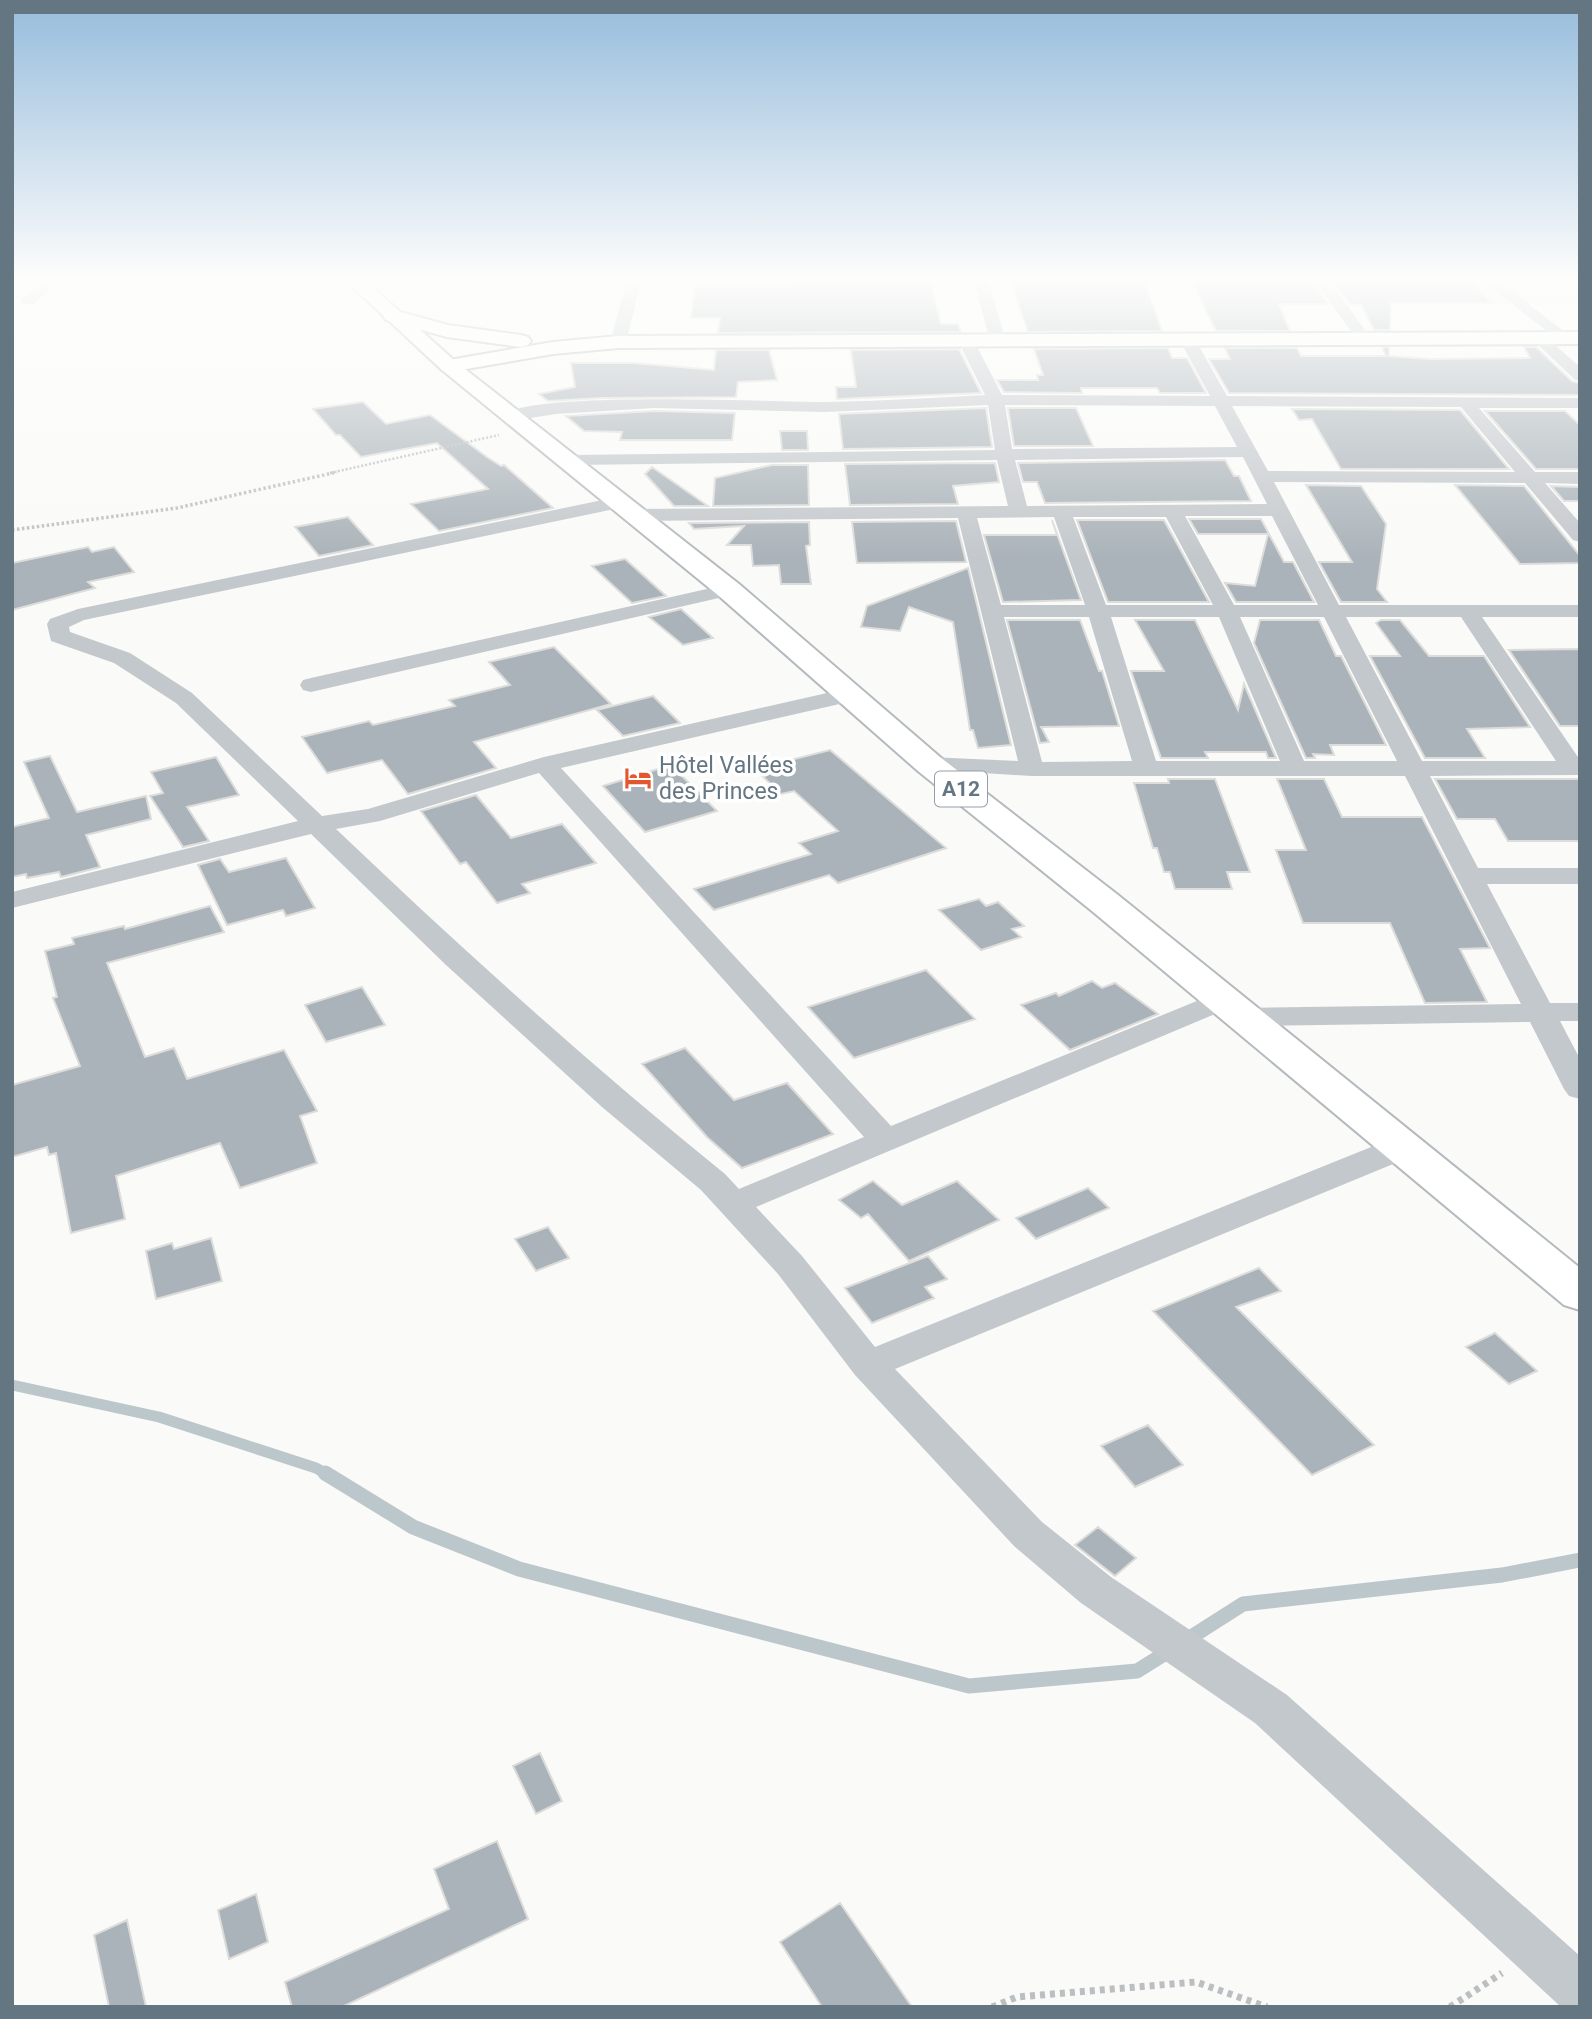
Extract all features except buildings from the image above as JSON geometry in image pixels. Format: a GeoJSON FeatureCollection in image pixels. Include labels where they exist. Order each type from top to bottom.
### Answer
{"type":"FeatureCollection","features":[{"type":"Feature","properties":{"kind":"main road","name":"A12"},"geometry":{"type":"LineString","coordinates":[[455,371],[729,590],[929,764],[1234,1009],[1580,1293]]}},
{"type":"Feature","properties":{"kind":"street"},"geometry":{"type":"LineString","coordinates":[[981,371],[996,400],[1017,510]]}},
{"type":"Feature","properties":{"kind":"street"},"geometry":{"type":"LineString","coordinates":[[1205,371],[1580,1089]]}},
{"type":"Feature","properties":{"kind":"street"},"geometry":{"type":"LineString","coordinates":[[519,423],[608,404],[737,403],[845,407],[996,400],[1580,403]]}},
{"type":"Feature","properties":{"kind":"street"},"geometry":{"type":"LineString","coordinates":[[1466,403],[1580,536]]}},
{"type":"Feature","properties":{"kind":"street"},"geometry":{"type":"LineString","coordinates":[[569,460],[1249,452]]}},
{"type":"Feature","properties":{"kind":"street"},"geometry":{"type":"LineString","coordinates":[[1261,476],[1580,478]]}},
{"type":"Feature","properties":{"kind":"street"},"geometry":{"type":"LineString","coordinates":[[1277,510],[625,509],[78,615],[58,624],[59,636],[121,658],[184,698],[456,960],[613,1100],[713,1182],[790,1265],[868,1365],[1028,1534],[1096,1590],[1270,1709],[1580,1990]]}},
{"type":"Feature","properties":{"kind":"street"},"geometry":{"type":"LineString","coordinates":[[1061,510],[1098,611],[1146,768]]}},
{"type":"Feature","properties":{"kind":"street"},"geometry":{"type":"LineString","coordinates":[[1172,510],[1227,611],[1295,768]]}},
{"type":"Feature","properties":{"kind":"street"},"geometry":{"type":"LineString","coordinates":[[966,511],[994,611],[1032,769]]}},
{"type":"Feature","properties":{"kind":"street"},"geometry":{"type":"LineString","coordinates":[[311,685],[729,590]]}},
{"type":"Feature","properties":{"kind":"street"},"geometry":{"type":"LineString","coordinates":[[994,611],[1580,611]]}},
{"type":"Feature","properties":{"kind":"street"},"geometry":{"type":"LineString","coordinates":[[1467,611],[1577,768]]}},
{"type":"Feature","properties":{"kind":"street"},"geometry":{"type":"LineString","coordinates":[[12,900],[315,825],[371,816],[544,764],[849,695]]}},
{"type":"Feature","properties":{"kind":"street"},"geometry":{"type":"LineString","coordinates":[[544,764],[886,1141]]}},
{"type":"Feature","properties":{"kind":"street"},"geometry":{"type":"LineString","coordinates":[[929,764],[1032,769],[1577,768]]}},
{"type":"Feature","properties":{"kind":"street"},"geometry":{"type":"LineString","coordinates":[[1467,876],[1580,876]]}},
{"type":"Feature","properties":{"kind":"street"},"geometry":{"type":"LineString","coordinates":[[733,1204],[886,1141],[1234,1009],[1580,1012]]}},
{"type":"Feature","properties":{"kind":"street"},"geometry":{"type":"LineString","coordinates":[[868,1365],[1403,1147]]}},
{"type":"Feature","properties":{"kind":"path"},"geometry":{"type":"LineString","coordinates":[[12,530],[177,508],[519,423]]}},
{"type":"Feature","properties":{"kind":"path"},"geometry":{"type":"LineString","coordinates":[[1450,2007],[1534,1951]]}},
{"type":"Feature","properties":{"kind":"path"},"geometry":{"type":"LineString","coordinates":[[992,2007],[1017,1997],[1196,1982],[1267,2007]]}},
{"type":"Feature","properties":{"kind":"waterway"},"geometry":{"type":"LineString","coordinates":[[12,1385],[159,1417],[316,1468],[328,1475]]}},
{"type":"Feature","properties":{"kind":"waterway"},"geometry":{"type":"LineString","coordinates":[[325,1473],[413,1527],[519,1569],[969,1686],[1137,1671],[1169,1651]]}},
{"type":"Feature","properties":{"kind":"waterway"},"geometry":{"type":"LineString","coordinates":[[1185,1641],[1243,1604],[1502,1575],[1580,1560]]}},
{"type":"Feature","properties":{"kind":"place","name":"Hôtel Vallées des Princes"},"geometry":{"type":"Point","coordinates":[638,778]}}]}
